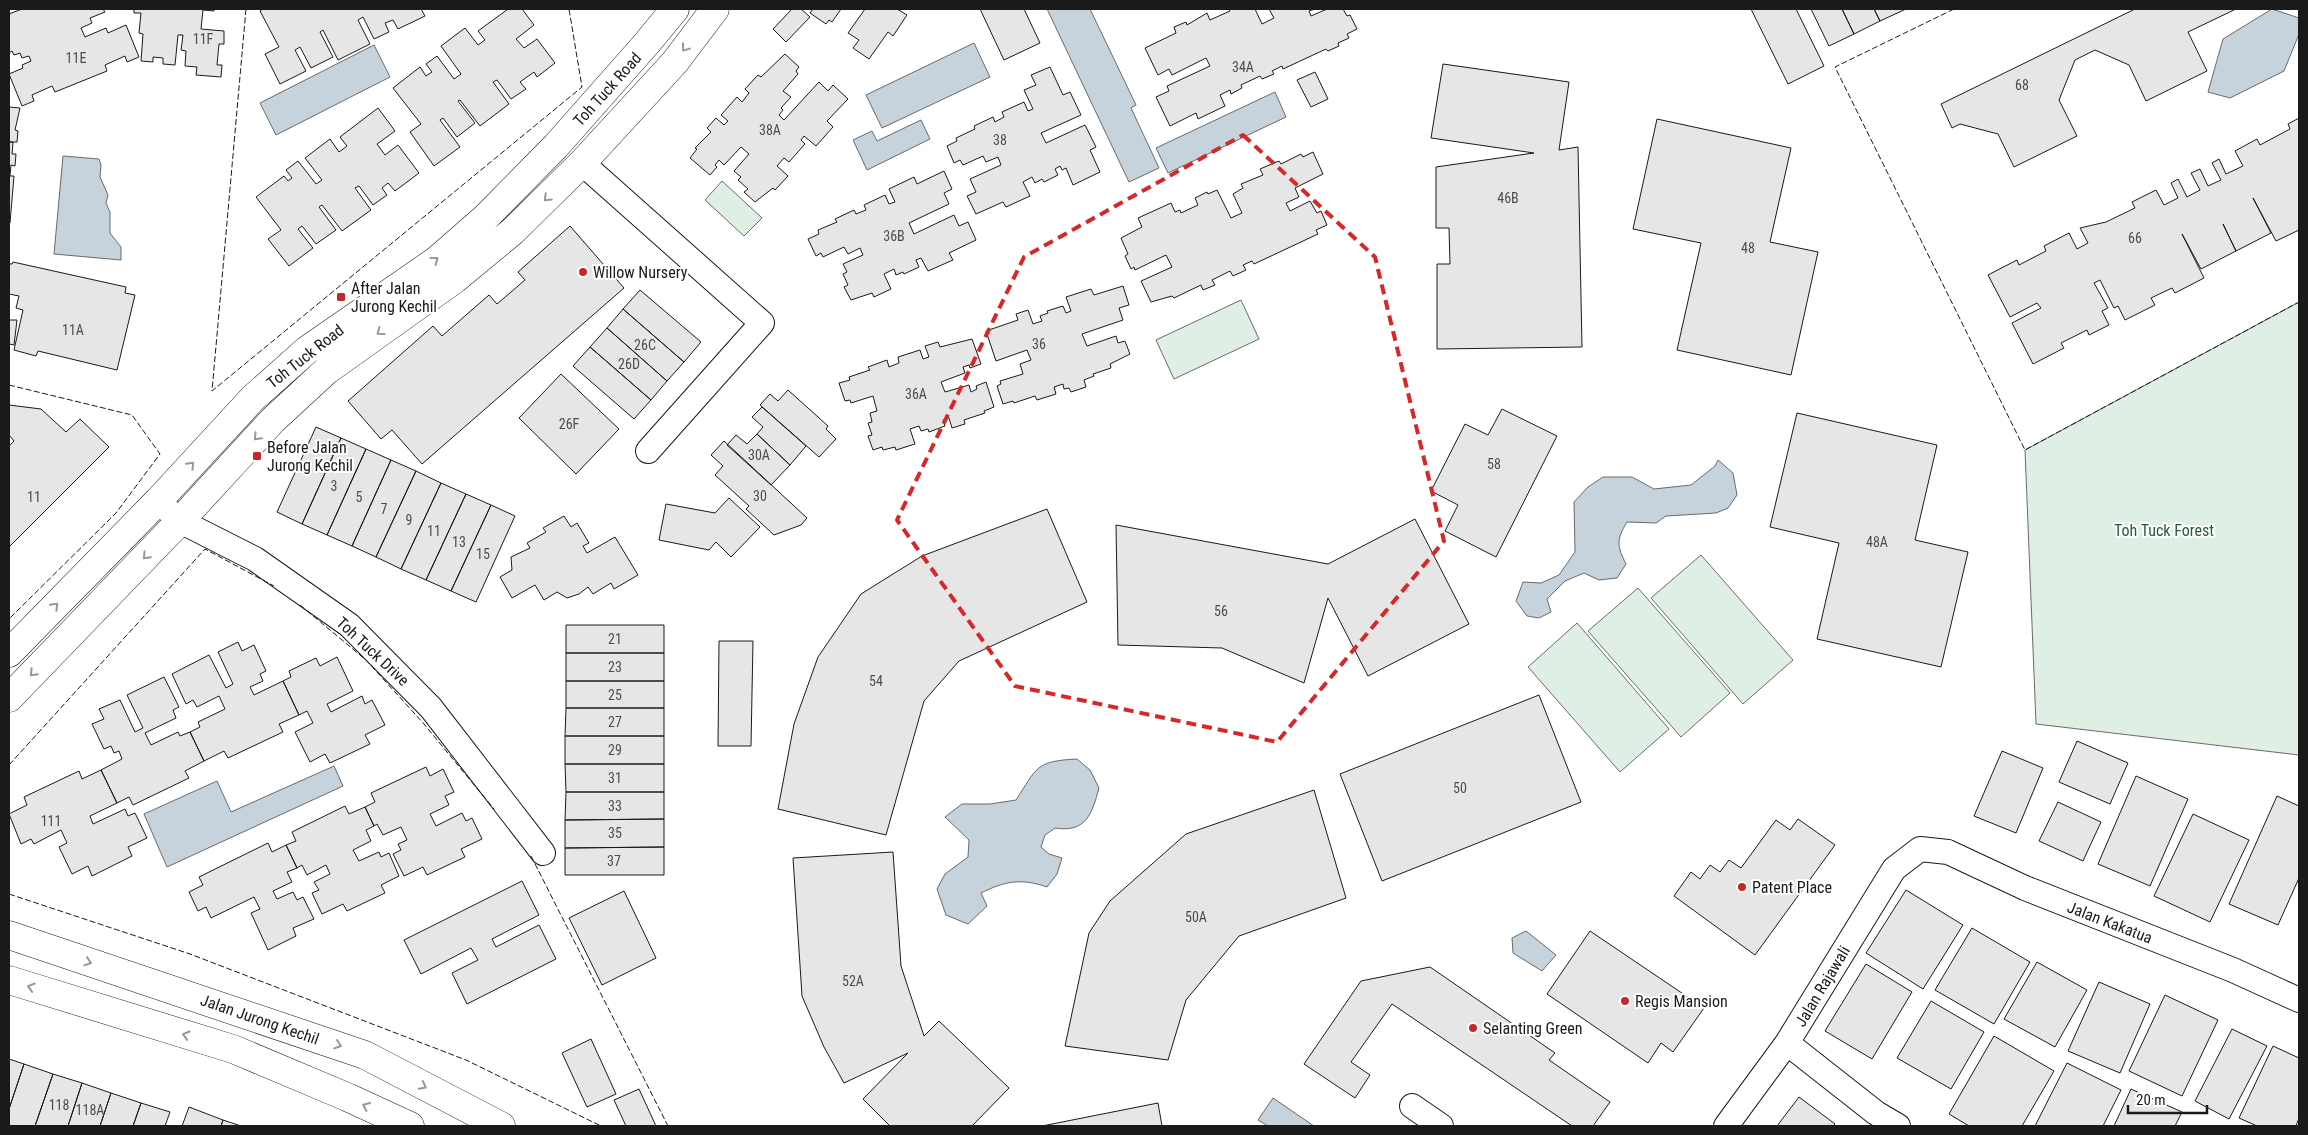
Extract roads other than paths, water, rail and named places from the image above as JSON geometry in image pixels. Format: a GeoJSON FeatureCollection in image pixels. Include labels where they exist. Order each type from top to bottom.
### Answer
{"type":"FeatureCollection","features":[{"type":"Feature","properties":{"kind":"street","name":"Toh Tuck Road"},"geometry":{"type":"LineString","coordinates":[[9,653],[158,501],[252,398],[301,355],[437,260],[485,218],[556,146],[675,9]]}},
{"type":"Feature","properties":{"kind":"street","name":"Toh Tuck Road"},"geometry":{"type":"LineString","coordinates":[[9,698],[180,521],[273,420],[326,371],[455,279],[514,231],[582,164],[675,62],[715,9]]}},
{"type":"Feature","properties":{"kind":"street"},"geometry":{"type":"LineString","coordinates":[[582,164],[762,323],[648,451]]}},
{"type":"Feature","properties":{"kind":"street","name":"Toh Tuck Drive"},"geometry":{"type":"LineString","coordinates":[[158,501],[180,521],[255,559],[348,625],[432,708],[543,853]]}},
{"type":"Feature","properties":{"kind":"street","name":"Jalan Kakatua"},"geometry":{"type":"LineString","coordinates":[[1920,849],[1948,852],[2025,888],[2233,970],[2299,1000]]}},
{"type":"Feature","properties":{"kind":"street","name":"Jalan Rajawali"},"geometry":{"type":"LineString","coordinates":[[1726,1126],[1787,1043],[1894,869],[1920,849]]}},
{"type":"Feature","properties":{"kind":"street","name":"Jalan Jurong Kechil"},"geometry":{"type":"LineString","coordinates":[[9,936],[365,1055],[501,1126]]}},
{"type":"Feature","properties":{"kind":"street"},"geometry":{"type":"LineString","coordinates":[[9,980],[233,1049],[410,1126]]}},
{"type":"Feature","properties":{"kind":"street"},"geometry":{"type":"LineString","coordinates":[[1787,1043],[1876,1113],[1898,1126]]}},
{"type":"Feature","properties":{"kind":"street"},"geometry":{"type":"LineString","coordinates":[[1412,1106],[1441,1126]]}},
{"type":"Feature","properties":{"kind":"place","name":"Willow Nursery"},"geometry":{"type":"Point","coordinates":[583,272]}},
{"type":"Feature","properties":{"kind":"place","name":"After Jalan Jurong Kechil"},"geometry":{"type":"Point","coordinates":[341,297]}},
{"type":"Feature","properties":{"kind":"place","name":"Before Jalan Jurong Kechil"},"geometry":{"type":"Point","coordinates":[257,456]}},
{"type":"Feature","properties":{"kind":"place","name":"Patent Place"},"geometry":{"type":"Point","coordinates":[1742,887]}},
{"type":"Feature","properties":{"kind":"place","name":"Regis Mansion"},"geometry":{"type":"Point","coordinates":[1625,1001]}},
{"type":"Feature","properties":{"kind":"place","name":"Selanting Green"},"geometry":{"type":"Point","coordinates":[1473,1028]}},
{"type":"Feature","properties":{"kind":"park label","name":"Toh Tuck Forest"},"geometry":{"type":"Point","coordinates":[2164,530]}}]}
